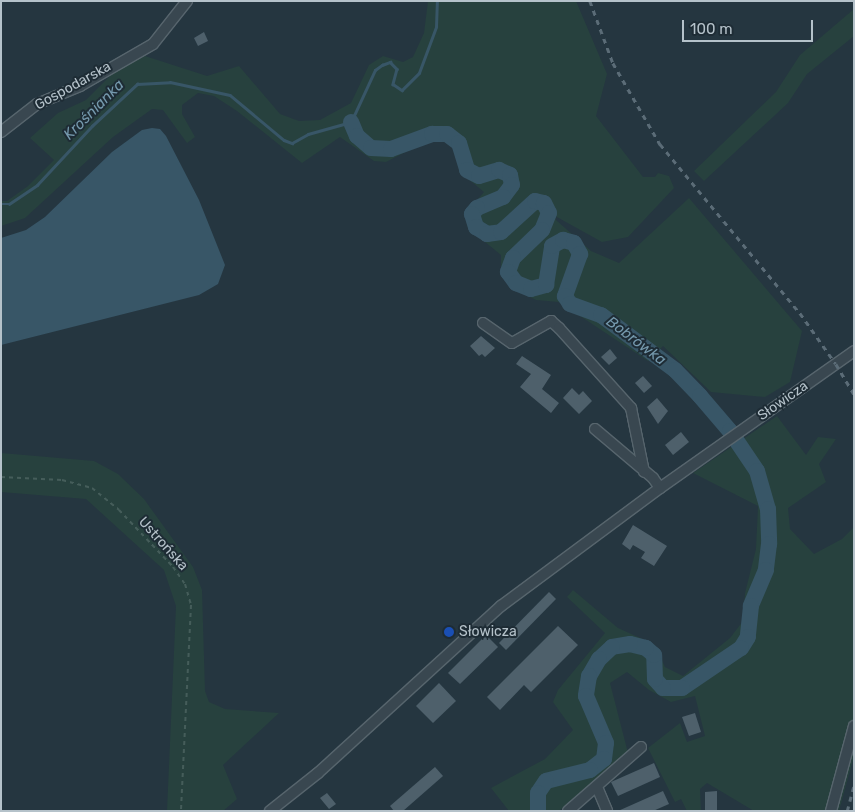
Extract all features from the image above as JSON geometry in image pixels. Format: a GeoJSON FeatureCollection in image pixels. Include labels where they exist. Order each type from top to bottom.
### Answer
{"type":"FeatureCollection","features":[{"type":"Feature","properties":{"kind":"street","name":"Gospodarska"},"geometry":{"type":"LineString","coordinates":[[1,132],[37,104],[80,86],[103,70],[153,44],[186,1]]}},
{"type":"Feature","properties":{"kind":"street"},"geometry":{"type":"LineString","coordinates":[[483,322],[512,343],[551,321],[559,328],[631,408],[644,472]]}},
{"type":"Feature","properties":{"kind":"street","name":"Słowicza"},"geometry":{"type":"LineString","coordinates":[[270,811],[318,773],[501,606],[660,488],[854,351]]}},
{"type":"Feature","properties":{"kind":"street"},"geometry":{"type":"LineString","coordinates":[[596,429],[660,488]]}},
{"type":"Feature","properties":{"kind":"street"},"geometry":{"type":"LineString","coordinates":[[831,811],[854,726]]}},
{"type":"Feature","properties":{"kind":"street"},"geometry":{"type":"LineString","coordinates":[[568,811],[641,747]]}},
{"type":"Feature","properties":{"kind":"street"},"geometry":{"type":"LineString","coordinates":[[596,787],[607,811]]}},
{"type":"Feature","properties":{"kind":"path","name":"Ustrońska"},"geometry":{"type":"LineString","coordinates":[[1,477],[62,480],[92,488],[126,517],[173,567],[185,584],[191,605],[182,811]]}},
{"type":"Feature","properties":{"kind":"green space"},"geometry":{"type":"Polygon","coordinates":[[[428,1],[576,1],[607,74],[596,116],[643,177],[655,177],[658,173],[669,176],[674,188],[628,237],[602,242],[555,216],[556,220],[591,251],[619,263],[689,198],[802,331],[790,382],[765,397],[711,392],[663,346],[648,361],[559,302],[536,300],[509,286],[501,275],[501,255],[468,228],[467,218],[470,208],[484,192],[467,178],[459,168],[455,146],[445,140],[433,138],[386,162],[374,161],[340,137],[302,163],[237,111],[214,96],[198,93],[182,105],[182,114],[195,137],[187,143],[163,110],[152,109],[113,137],[25,218],[1,226],[1,201],[7,201],[28,186],[54,160],[30,138],[58,113],[86,100],[113,73],[145,56],[207,76],[239,66],[280,114],[299,121],[320,120],[351,103],[369,65],[383,56],[403,62],[413,57],[424,33],[428,1]]]}},
{"type":"Feature","properties":{"kind":"green space"},"geometry":{"type":"Polygon","coordinates":[[[854,9],[854,36],[807,74],[788,103],[704,181],[694,171],[776,92],[800,55],[854,9]]]}},
{"type":"Feature","properties":{"kind":"green space"},"geometry":{"type":"Polygon","coordinates":[[[777,416],[806,455],[818,437],[836,439],[819,464],[826,482],[788,508],[790,529],[814,554],[842,539],[854,527],[854,756],[839,811],[754,811],[707,783],[700,789],[701,811],[687,811],[681,799],[675,802],[648,748],[680,723],[687,742],[705,736],[695,696],[671,702],[649,690],[627,672],[610,683],[628,753],[559,811],[509,811],[491,788],[545,759],[573,730],[553,702],[558,690],[605,633],[567,597],[573,590],[618,628],[649,642],[658,652],[665,667],[683,676],[730,638],[743,621],[745,593],[756,549],[758,506],[693,473],[777,416]]]}},
{"type":"Feature","properties":{"kind":"green space"},"geometry":{"type":"Polygon","coordinates":[[[1,453],[94,461],[118,474],[144,499],[193,567],[202,590],[205,691],[209,702],[225,709],[279,713],[223,765],[237,799],[223,811],[167,811],[176,606],[164,570],[86,499],[1,492],[1,453]]]}},
{"type":"Feature","properties":{"kind":"water"},"geometry":{"type":"Polygon","coordinates":[[[160,129],[166,136],[199,200],[225,265],[218,284],[199,295],[1,345],[1,238],[26,230],[45,217],[112,152],[142,130],[160,129]]]}},
{"type":"Feature","properties":{"kind":"building"},"geometry":{"type":"Polygon","coordinates":[[[204,32],[208,41],[198,46],[194,38],[204,32]]]}},
{"type":"Feature","properties":{"kind":"building"},"geometry":{"type":"Polygon","coordinates":[[[481,336],[495,348],[485,357],[482,354],[479,356],[470,346],[481,336]]]}},
{"type":"Feature","properties":{"kind":"building"},"geometry":{"type":"Polygon","coordinates":[[[610,349],[617,358],[609,365],[601,357],[610,349]]]}},
{"type":"Feature","properties":{"kind":"building"},"geometry":{"type":"Polygon","coordinates":[[[522,356],[551,375],[542,389],[559,403],[551,413],[520,387],[531,374],[516,364],[522,356]]]}},
{"type":"Feature","properties":{"kind":"building"},"geometry":{"type":"Polygon","coordinates":[[[643,376],[652,386],[644,393],[635,383],[643,376]]]}},
{"type":"Feature","properties":{"kind":"building"},"geometry":{"type":"Polygon","coordinates":[[[572,388],[579,395],[583,391],[592,401],[579,414],[563,398],[572,388]]]}},
{"type":"Feature","properties":{"kind":"building"},"geometry":{"type":"Polygon","coordinates":[[[657,398],[668,411],[658,424],[647,407],[657,398]]]}},
{"type":"Feature","properties":{"kind":"building"},"geometry":{"type":"Polygon","coordinates":[[[681,432],[689,442],[673,455],[665,445],[681,432]]]}},
{"type":"Feature","properties":{"kind":"building"},"geometry":{"type":"Polygon","coordinates":[[[633,525],[667,546],[654,566],[641,558],[645,552],[633,545],[630,550],[622,544],[633,525]]]}},
{"type":"Feature","properties":{"kind":"building"},"geometry":{"type":"Polygon","coordinates":[[[549,592],[556,599],[506,650],[499,643],[549,592]]]}},
{"type":"Feature","properties":{"kind":"building"},"geometry":{"type":"Polygon","coordinates":[[[558,626],[578,645],[531,692],[524,685],[500,710],[487,697],[558,626]]]}},
{"type":"Feature","properties":{"kind":"building"},"geometry":{"type":"Polygon","coordinates":[[[486,635],[498,647],[460,684],[448,673],[486,635]]]}},
{"type":"Feature","properties":{"kind":"building"},"geometry":{"type":"Polygon","coordinates":[[[439,683],[456,701],[433,723],[416,706],[439,683]]]}},
{"type":"Feature","properties":{"kind":"building"},"geometry":{"type":"Polygon","coordinates":[[[695,713],[701,732],[689,736],[682,717],[695,713]]]}},
{"type":"Feature","properties":{"kind":"building"},"geometry":{"type":"Polygon","coordinates":[[[654,763],[660,777],[618,796],[611,782],[654,763]]]}},
{"type":"Feature","properties":{"kind":"building"},"geometry":{"type":"Polygon","coordinates":[[[435,767],[443,776],[403,811],[394,811],[390,806],[435,767]]]}},
{"type":"Feature","properties":{"kind":"building"},"geometry":{"type":"Polygon","coordinates":[[[663,791],[669,804],[653,811],[618,811],[663,791]]]}},
{"type":"Feature","properties":{"kind":"building"},"geometry":{"type":"Polygon","coordinates":[[[717,791],[717,811],[705,811],[705,792],[717,791]]]}},
{"type":"Feature","properties":{"kind":"building"},"geometry":{"type":"Polygon","coordinates":[[[327,793],[336,804],[329,809],[320,798],[327,793]]]}},
{"type":"Feature","properties":{"kind":"waterway","name":"Krośnianka"},"geometry":{"type":"LineString","coordinates":[[1,204],[9,204],[37,185],[92,126],[137,84],[170,82],[230,95],[284,140],[292,143],[308,134],[351,122],[375,70],[390,62],[397,69],[393,84],[402,90],[419,73],[436,27],[437,1]]}},
{"type":"Feature","properties":{"kind":"waterway","name":"Bobrówka"},"geometry":{"type":"LineString","coordinates":[[351,122],[357,136],[371,148],[391,149],[432,134],[447,134],[459,143],[467,170],[479,176],[499,170],[510,175],[512,185],[503,197],[477,208],[472,214],[476,227],[487,234],[501,232],[535,201],[544,203],[549,213],[542,230],[513,258],[508,272],[516,283],[531,289],[546,285],[552,246],[563,240],[574,243],[580,254],[565,296],[570,304],[601,315],[675,370],[730,431],[757,471],[768,509],[769,544],[766,570],[751,606],[748,637],[741,648],[682,688],[663,688],[655,679],[654,655],[646,648],[630,644],[612,647],[599,659],[589,676],[586,696],[606,743],[604,759],[590,770],[546,781],[538,793],[538,811]]}},
{"type":"Feature","properties":{"kind":"railway"},"geometry":{"type":"LineString","coordinates":[[590,1],[613,63],[660,144],[800,313],[836,364],[854,394]]}},
{"type":"Feature","properties":{"kind":"railway"},"geometry":{"type":"LineString","coordinates":[[847,811],[854,785]]}},
{"type":"Feature","properties":{"kind":"place","name":"Słowicza"},"geometry":{"type":"Point","coordinates":[449,632]}}]}
